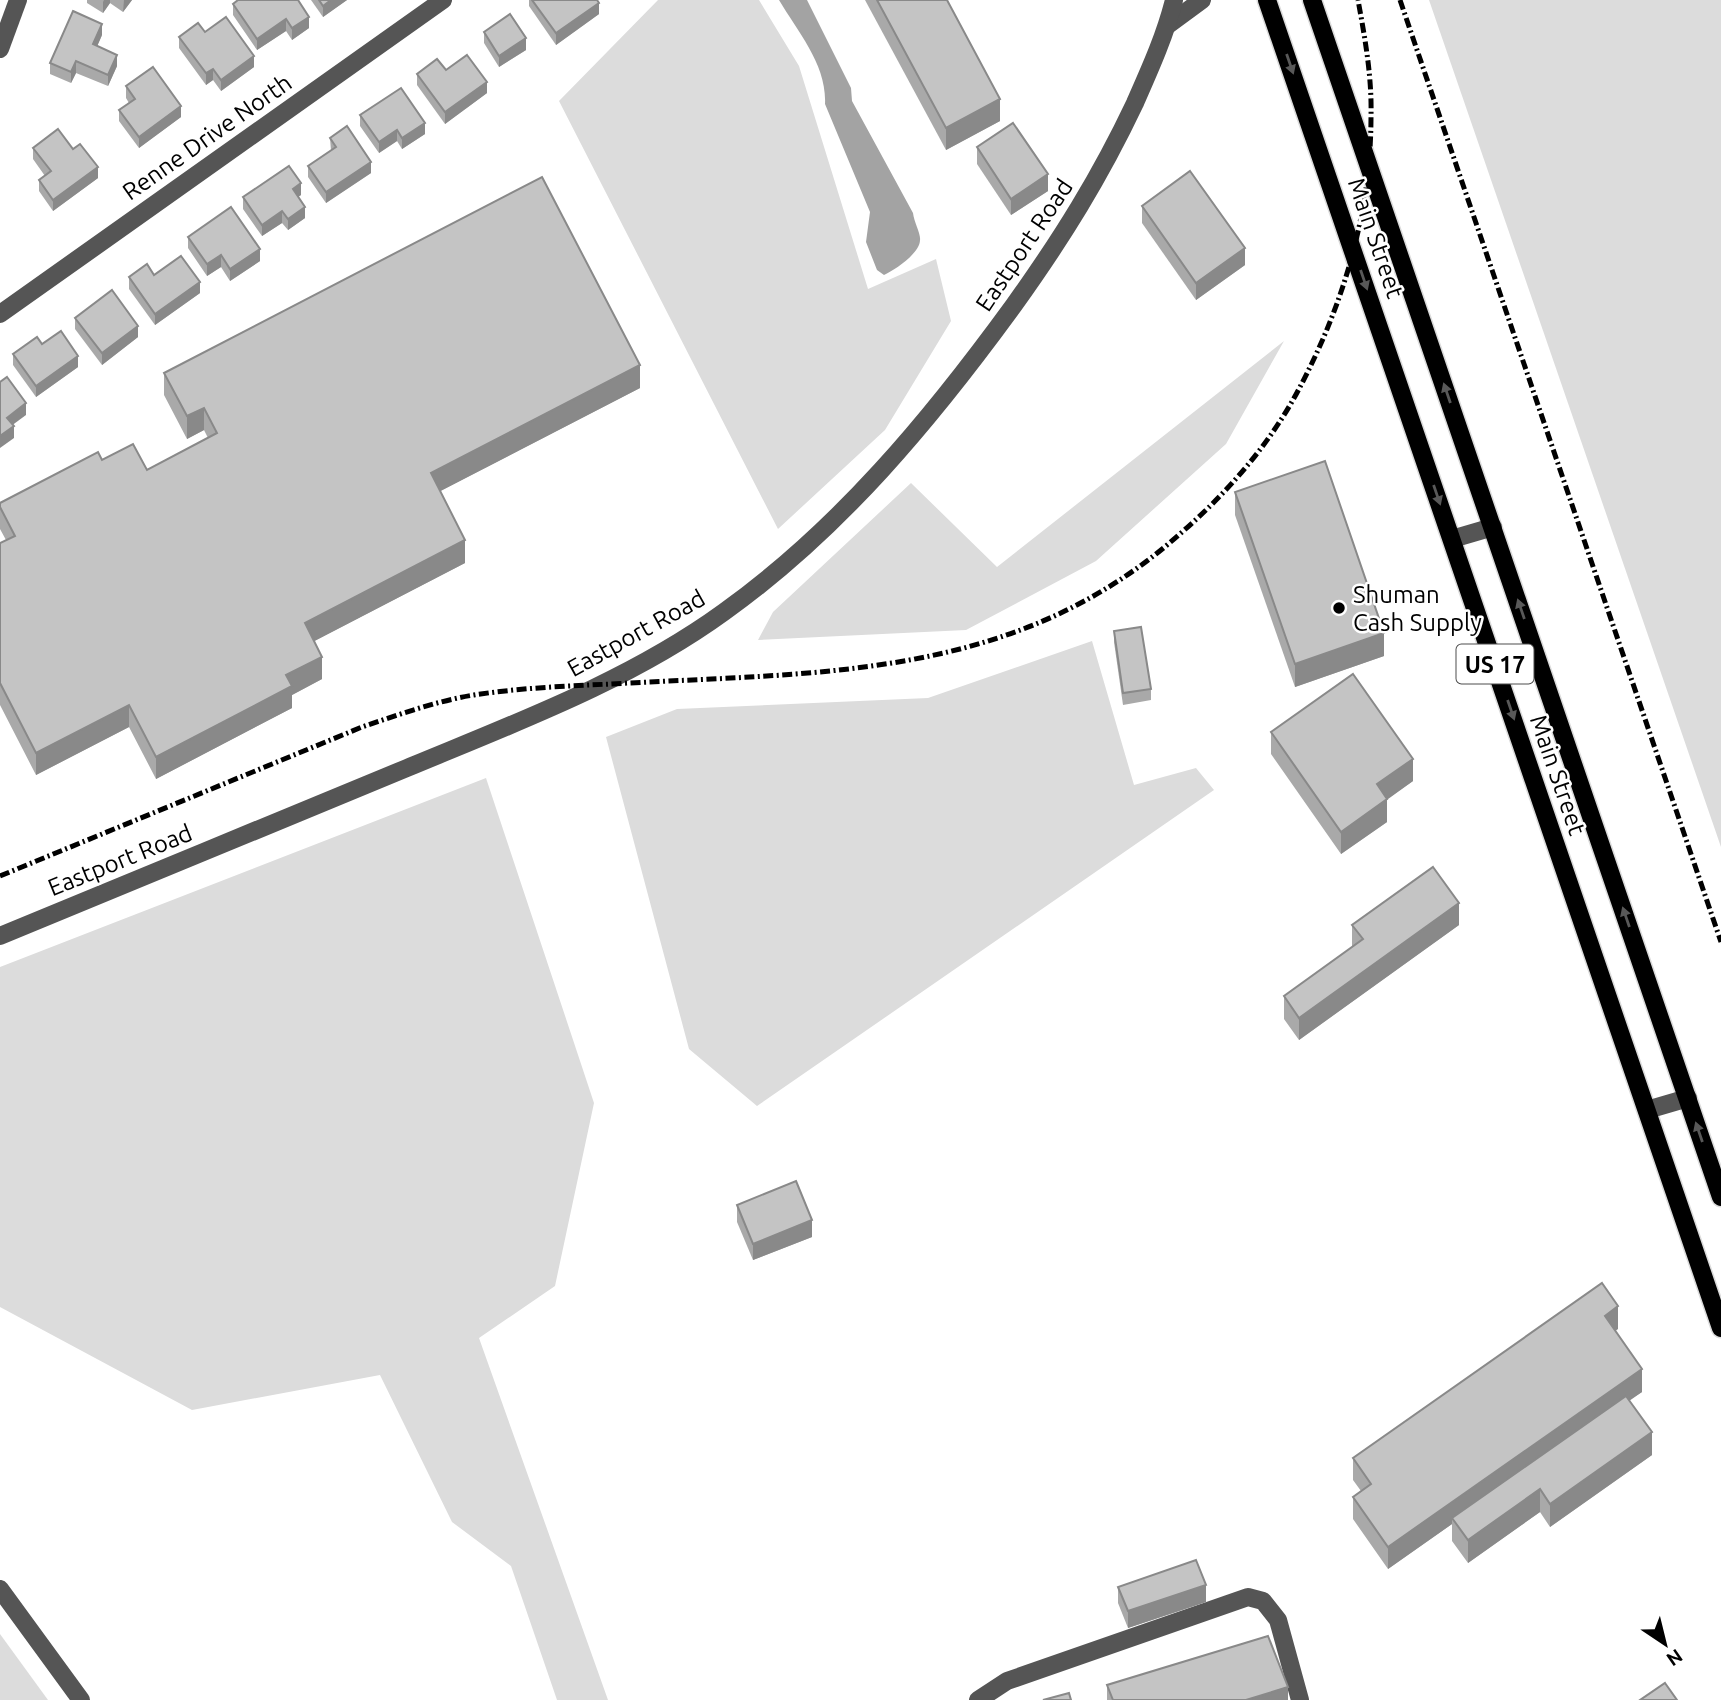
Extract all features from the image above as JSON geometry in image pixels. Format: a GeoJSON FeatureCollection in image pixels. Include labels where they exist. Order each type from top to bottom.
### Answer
{"type":"FeatureCollection","features":[{"type":"Feature","properties":{"kind":"main road","name":"Main Street"},"geometry":{"type":"LineString","coordinates":[[1268,0],[1721,1328]]}},
{"type":"Feature","properties":{"kind":"main road","name":"Main Street"},"geometry":{"type":"LineString","coordinates":[[1312,0],[1721,1197]]}},
{"type":"Feature","properties":{"kind":"street"},"geometry":{"type":"LineString","coordinates":[[0,49],[19,0]]}},
{"type":"Feature","properties":{"kind":"street","name":"Renne Drive North"},"geometry":{"type":"LineString","coordinates":[[0,314],[443,0]]}},
{"type":"Feature","properties":{"kind":"street","name":"Eastport Road"},"geometry":{"type":"LineString","coordinates":[[0,936],[538,713],[676,644],[753,590],[821,532],[867,487],[971,365],[1058,243],[1089,193],[1135,103],[1168,24],[1174,0]]}},
{"type":"Feature","properties":{"kind":"street"},"geometry":{"type":"LineString","coordinates":[[1168,24],[1202,0]]}},
{"type":"Feature","properties":{"kind":"street"},"geometry":{"type":"LineString","coordinates":[[1452,540],[1493,527]]}},
{"type":"Feature","properties":{"kind":"street"},"geometry":{"type":"LineString","coordinates":[[1647,1110],[1688,1098]]}},
{"type":"Feature","properties":{"kind":"street"},"geometry":{"type":"LineString","coordinates":[[0,1589],[81,1700]]}},
{"type":"Feature","properties":{"kind":"street"},"geometry":{"type":"LineString","coordinates":[[978,1700],[1007,1681],[1248,1597],[1264,1601],[1278,1620],[1300,1700]]}},
{"type":"Feature","properties":{"kind":"shaded area"},"geometry":{"type":"Polygon","coordinates":[[[658,0],[759,0],[799,66],[868,289],[936,259],[951,321],[885,430],[778,529],[559,101],[658,0]]]}},
{"type":"Feature","properties":{"kind":"shaded area"},"geometry":{"type":"Polygon","coordinates":[[[779,0],[807,0],[851,88],[852,101],[913,213],[920,237],[919,245],[906,260],[884,275],[877,270],[866,242],[870,212],[825,104],[816,62],[779,0]]]}},
{"type":"Feature","properties":{"kind":"shaded area"},"geometry":{"type":"Polygon","coordinates":[[[1429,0],[1721,0],[1721,847],[1429,0]]]}},
{"type":"Feature","properties":{"kind":"shaded area"},"geometry":{"type":"Polygon","coordinates":[[[1284,341],[1226,444],[1096,561],[966,630],[758,640],[773,612],[911,483],[997,567],[1284,341]]]}},
{"type":"Feature","properties":{"kind":"shaded area"},"geometry":{"type":"Polygon","coordinates":[[[1092,641],[1134,785],[1196,768],[1214,790],[757,1106],[689,1049],[606,737],[677,709],[928,698],[1092,641]]]}},
{"type":"Feature","properties":{"kind":"shaded area"},"geometry":{"type":"Polygon","coordinates":[[[486,778],[594,1103],[555,1286],[479,1338],[608,1700],[557,1700],[511,1566],[452,1522],[380,1375],[192,1410],[0,1307],[0,967],[486,778]]]}},
{"type":"Feature","properties":{"kind":"shaded area"},"geometry":{"type":"Polygon","coordinates":[[[0,1634],[48,1700],[0,1700],[0,1634]]]}},
{"type":"Feature","properties":{"kind":"building"},"geometry":{"type":"Polygon","coordinates":[[[238,0],[298,0],[309,17],[292,28],[286,19],[257,39],[233,4],[238,0]]]}},
{"type":"Feature","properties":{"kind":"building"},"geometry":{"type":"Polygon","coordinates":[[[319,0],[331,0],[323,6],[319,0]]]}},
{"type":"Feature","properties":{"kind":"building"},"geometry":{"type":"Polygon","coordinates":[[[532,0],[597,0],[599,3],[556,33],[532,0]]]}},
{"type":"Feature","properties":{"kind":"building"},"geometry":{"type":"Polygon","coordinates":[[[877,0],[947,0],[1000,99],[946,128],[877,0]]]}},
{"type":"Feature","properties":{"kind":"building"},"geometry":{"type":"Polygon","coordinates":[[[73,11],[102,24],[93,44],[117,55],[108,75],[76,61],[71,72],[50,63],[73,11]]]}},
{"type":"Feature","properties":{"kind":"building"},"geometry":{"type":"Polygon","coordinates":[[[510,14],[526,38],[499,56],[484,32],[510,14]]]}},
{"type":"Feature","properties":{"kind":"building"},"geometry":{"type":"Polygon","coordinates":[[[226,17],[254,56],[221,80],[213,69],[206,73],[179,37],[198,23],[205,32],[226,17]]]}},
{"type":"Feature","properties":{"kind":"building"},"geometry":{"type":"Polygon","coordinates":[[[467,55],[487,82],[445,112],[417,74],[437,59],[446,70],[467,55]]]}},
{"type":"Feature","properties":{"kind":"building"},"geometry":{"type":"Polygon","coordinates":[[[153,67],[181,106],[139,137],[119,110],[135,99],[126,86],[153,67]]]}},
{"type":"Feature","properties":{"kind":"building"},"geometry":{"type":"Polygon","coordinates":[[[401,88],[425,123],[402,138],[397,130],[379,142],[360,115],[401,88]]]}},
{"type":"Feature","properties":{"kind":"building"},"geometry":{"type":"Polygon","coordinates":[[[1013,123],[1048,174],[1011,199],[977,147],[1013,123]]]}},
{"type":"Feature","properties":{"kind":"building"},"geometry":{"type":"Polygon","coordinates":[[[347,126],[371,162],[326,192],[308,166],[336,147],[330,138],[347,126]]]}},
{"type":"Feature","properties":{"kind":"building"},"geometry":{"type":"Polygon","coordinates":[[[58,129],[73,149],[80,144],[98,167],[53,200],[39,180],[51,171],[33,148],[58,129]]]}},
{"type":"Feature","properties":{"kind":"building"},"geometry":{"type":"Polygon","coordinates":[[[289,166],[301,183],[293,189],[305,207],[288,219],[282,211],[262,225],[243,197],[289,166]]]}},
{"type":"Feature","properties":{"kind":"building"},"geometry":{"type":"Polygon","coordinates":[[[1190,171],[1245,248],[1196,283],[1142,206],[1190,171]]]}},
{"type":"Feature","properties":{"kind":"building"},"geometry":{"type":"Polygon","coordinates":[[[542,177],[640,365],[431,473],[465,540],[305,623],[322,657],[286,675],[292,686],[156,757],[129,705],[36,753],[0,683],[0,543],[15,536],[0,503],[98,452],[102,460],[133,444],[147,470],[217,433],[204,408],[187,416],[164,373],[542,177]]]}},
{"type":"Feature","properties":{"kind":"building"},"geometry":{"type":"Polygon","coordinates":[[[231,207],[260,249],[230,269],[221,255],[207,264],[188,237],[231,207]]]}},
{"type":"Feature","properties":{"kind":"building"},"geometry":{"type":"Polygon","coordinates":[[[181,256],[200,282],[155,314],[129,277],[147,264],[154,275],[181,256]]]}},
{"type":"Feature","properties":{"kind":"building"},"geometry":{"type":"Polygon","coordinates":[[[112,290],[138,326],[102,353],[75,318],[112,290]]]}},
{"type":"Feature","properties":{"kind":"building"},"geometry":{"type":"Polygon","coordinates":[[[61,331],[78,356],[36,386],[13,354],[37,337],[42,344],[61,331]]]}},
{"type":"Feature","properties":{"kind":"building"},"geometry":{"type":"Polygon","coordinates":[[[7,377],[26,403],[7,418],[14,426],[0,436],[0,382],[7,377]]]}},
{"type":"Feature","properties":{"kind":"building"},"geometry":{"type":"Polygon","coordinates":[[[1325,461],[1384,633],[1295,664],[1235,492],[1325,461]]]}},
{"type":"Feature","properties":{"kind":"building"},"geometry":{"type":"Polygon","coordinates":[[[1141,627],[1151,689],[1123,693],[1114,631],[1141,627]]]}},
{"type":"Feature","properties":{"kind":"building"},"geometry":{"type":"Polygon","coordinates":[[[1353,674],[1413,759],[1377,784],[1387,799],[1341,832],[1271,732],[1353,674]]]}},
{"type":"Feature","properties":{"kind":"building"},"geometry":{"type":"Polygon","coordinates":[[[1433,867],[1459,903],[1299,1018],[1284,996],[1363,939],[1352,925],[1433,867]]]}},
{"type":"Feature","properties":{"kind":"building"},"geometry":{"type":"Polygon","coordinates":[[[796,1181],[812,1220],[753,1244],[737,1205],[796,1181]]]}},
{"type":"Feature","properties":{"kind":"building"},"geometry":{"type":"Polygon","coordinates":[[[1602,1283],[1618,1306],[1605,1316],[1642,1369],[1388,1547],[1353,1497],[1371,1484],[1353,1458],[1602,1283]]]}},
{"type":"Feature","properties":{"kind":"building"},"geometry":{"type":"Polygon","coordinates":[[[1626,1396],[1652,1432],[1550,1504],[1540,1489],[1468,1540],[1452,1518],[1626,1396]]]}},
{"type":"Feature","properties":{"kind":"building"},"geometry":{"type":"Polygon","coordinates":[[[1196,1560],[1206,1585],[1128,1611],[1118,1587],[1196,1560]]]}},
{"type":"Feature","properties":{"kind":"building"},"geometry":{"type":"Polygon","coordinates":[[[1268,1636],[1288,1687],[1246,1700],[1113,1700],[1107,1685],[1268,1636]]]}},
{"type":"Feature","properties":{"kind":"building"},"geometry":{"type":"Polygon","coordinates":[[[1665,1683],[1677,1700],[1640,1700],[1665,1683]]]}},
{"type":"Feature","properties":{"kind":"building"},"geometry":{"type":"Polygon","coordinates":[[[1069,1693],[1071,1700],[1043,1700],[1069,1693]]]}},
{"type":"Feature","properties":{"kind":"railway"},"geometry":{"type":"LineString","coordinates":[[0,876],[362,727],[446,701],[525,689],[765,676],[912,660],[983,643],[1051,617],[1117,581],[1181,533],[1247,466],[1288,408],[1330,323],[1342,290],[1360,222],[1370,152],[1370,87],[1358,0]]}},
{"type":"Feature","properties":{"kind":"railway"},"geometry":{"type":"LineString","coordinates":[[1400,0],[1721,942]]}},
{"type":"Feature","properties":{"kind":"place","name":"Shuman Cash Supply"},"geometry":{"type":"Point","coordinates":[1339,608]}}]}
